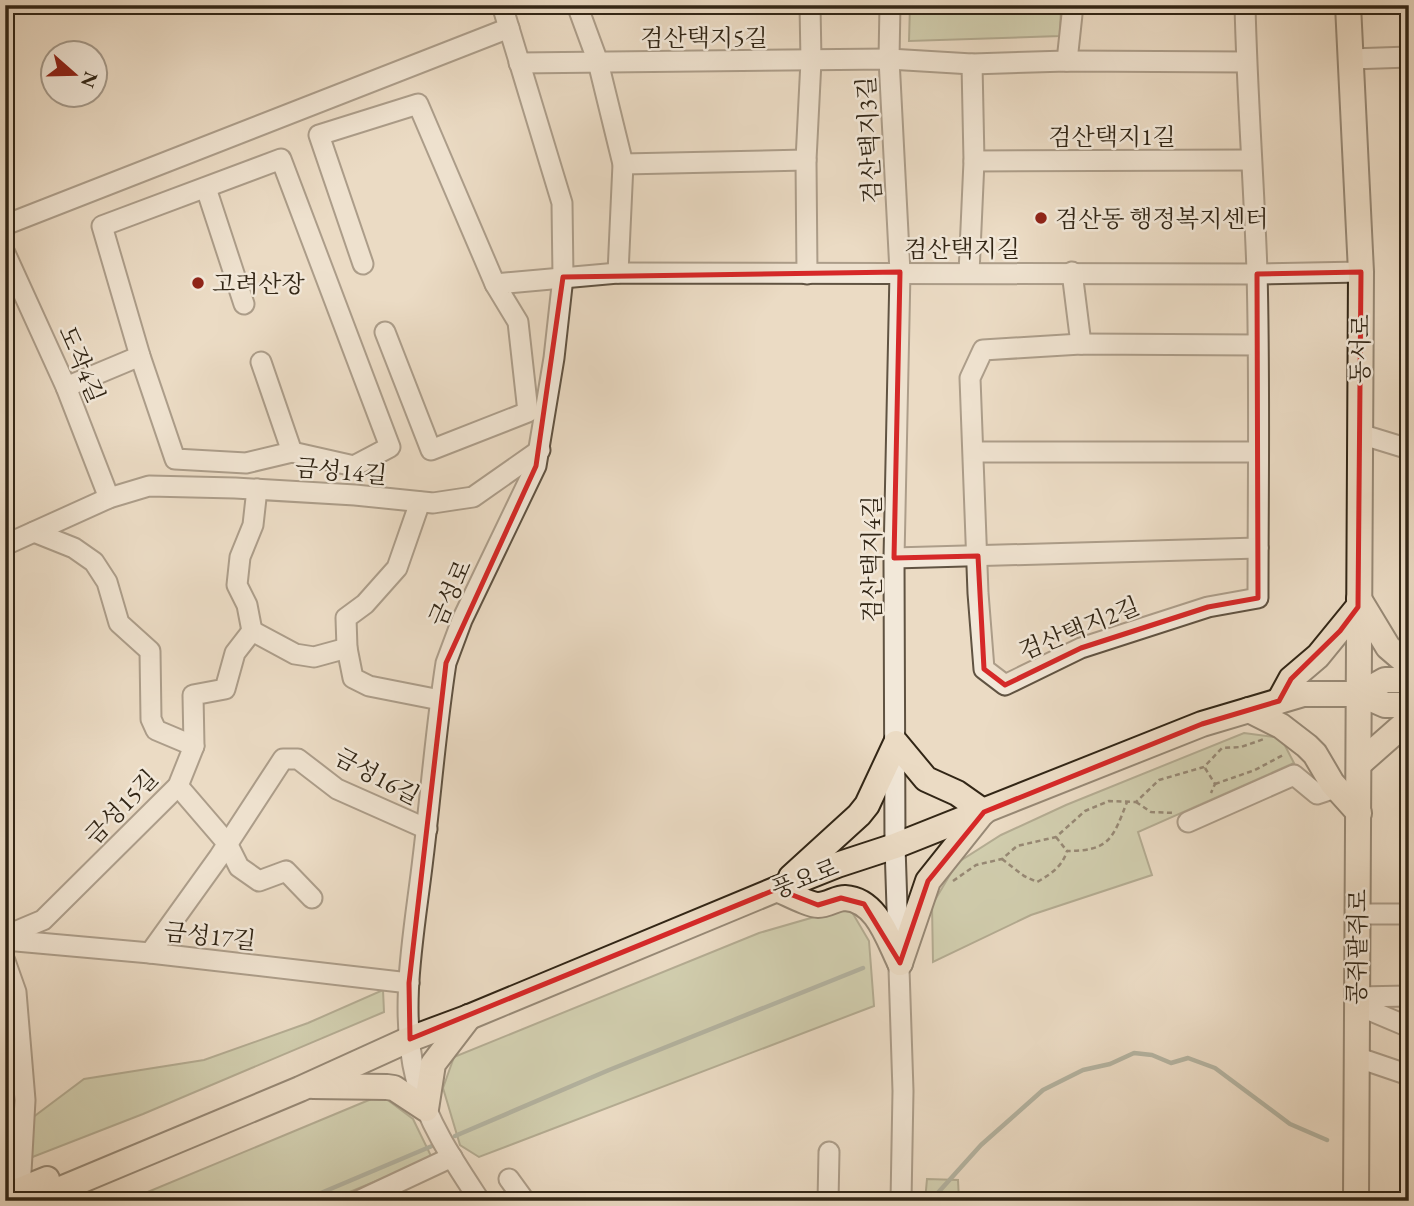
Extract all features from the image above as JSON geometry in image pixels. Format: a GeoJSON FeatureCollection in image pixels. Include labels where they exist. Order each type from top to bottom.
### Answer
{"type":"FeatureCollection","features":[{"type":"Feature","properties":{"kind":"main road","name":"동서로"},"geometry":{"type":"LineString","coordinates":[[1348,5],[1361,272],[1358,602],[1360,694]]}},
{"type":"Feature","properties":{"kind":"main road"},"geometry":{"type":"LineString","coordinates":[[1279,701],[1291,679],[1318,656],[1358,602],[1388,647],[1409,665]]}},
{"type":"Feature","properties":{"kind":"main road"},"geometry":{"type":"LineString","coordinates":[[1360,694],[1385,680],[1409,680]]}},
{"type":"Feature","properties":{"kind":"main road","name":"풍요로"},"geometry":{"type":"LineString","coordinates":[[19,1196],[262,1104],[410,1039],[777,889],[895,846],[1202,724],[1303,694],[1360,694]]}},
{"type":"Feature","properties":{"kind":"main road"},"geometry":{"type":"LineString","coordinates":[[1360,694],[1385,705],[1409,705]]}},
{"type":"Feature","properties":{"kind":"main road","name":"콩쥐팥쥐로"},"geometry":{"type":"LineString","coordinates":[[1356,1201],[1360,694]]}},
{"type":"Feature","properties":{"kind":"main road"},"geometry":{"type":"LineString","coordinates":[[1249,710],[1281,726],[1307,746],[1335,788],[1359,813]]}},
{"type":"Feature","properties":{"kind":"main road"},"geometry":{"type":"LineString","coordinates":[[1359,764],[1409,720]]}},
{"type":"Feature","properties":{"kind":"main road"},"geometry":{"type":"LineString","coordinates":[[896,743],[926,779],[957,793],[984,811],[933,875],[922,894],[916,921],[900,963],[875,915],[864,904],[841,898],[818,905],[777,889],[859,815],[867,805],[896,743]]}},
{"type":"Feature","properties":{"kind":"main road"},"geometry":{"type":"LineString","coordinates":[[19,1196],[231,1103],[302,1088],[387,1087],[394,1088],[426,1109],[433,1064],[469,1017]]}},
{"type":"Feature","properties":{"kind":"main road"},"geometry":{"type":"LineString","coordinates":[[65,1201],[247,1129],[302,1088]]}},
{"type":"Feature","properties":{"kind":"street","name":"금성로"},"geometry":{"type":"LineString","coordinates":[[480,1201],[426,1109],[416,1077],[410,1039],[409,983],[446,663],[462,620],[536,466],[554,358],[563,277],[562,203],[502,5]]}},
{"type":"Feature","properties":{"kind":"street"},"geometry":{"type":"LineString","coordinates":[[577,5],[598,62],[623,163],[618,273]]}},
{"type":"Feature","properties":{"kind":"street"},"geometry":{"type":"LineString","coordinates":[[807,274],[806,160],[811,61],[810,5]]}},
{"type":"Feature","properties":{"kind":"street","name":"검산택지3길"},"geometry":{"type":"LineString","coordinates":[[890,5],[889,59],[900,272]]}},
{"type":"Feature","properties":{"kind":"street"},"geometry":{"type":"LineString","coordinates":[[1067,61],[1073,5]]}},
{"type":"Feature","properties":{"kind":"street"},"geometry":{"type":"LineString","coordinates":[[1245,5],[1257,274]]}},
{"type":"Feature","properties":{"kind":"street"},"geometry":{"type":"LineString","coordinates":[[5,225],[509,29]]}},
{"type":"Feature","properties":{"kind":"street"},"geometry":{"type":"LineString","coordinates":[[1351,60],[1409,57]]}},
{"type":"Feature","properties":{"kind":"street"},"geometry":{"type":"LineString","coordinates":[[889,59],[972,64],[1067,61],[1247,62]]}},
{"type":"Feature","properties":{"kind":"street","name":"검산택지5길"},"geometry":{"type":"LineString","coordinates":[[519,63],[889,59]]}},
{"type":"Feature","properties":{"kind":"street"},"geometry":{"type":"LineString","coordinates":[[969,273],[974,160],[972,64]]}},
{"type":"Feature","properties":{"kind":"street"},"geometry":{"type":"LineString","coordinates":[[363,264],[319,135],[418,104],[495,284],[518,322],[528,412],[431,450],[385,332]]}},
{"type":"Feature","properties":{"kind":"street"},"geometry":{"type":"LineString","coordinates":[[281,159],[390,447],[355,466],[292,452],[246,463],[175,459],[140,356],[102,226],[206,188],[281,159]]}},
{"type":"Feature","properties":{"kind":"street"},"geometry":{"type":"LineString","coordinates":[[623,163],[806,160]]}},
{"type":"Feature","properties":{"kind":"street","name":"검산택지1길"},"geometry":{"type":"LineString","coordinates":[[974,160],[1251,160]]}},
{"type":"Feature","properties":{"kind":"street"},"geometry":{"type":"LineString","coordinates":[[206,188],[244,304]]}},
{"type":"Feature","properties":{"kind":"street","name":"도작4길"},"geometry":{"type":"LineString","coordinates":[[5,253],[66,387],[109,498]]}},
{"type":"Feature","properties":{"kind":"street","name":"검산택지4길"},"geometry":{"type":"LineString","coordinates":[[900,272],[894,558],[895,846],[903,1091],[901,1201]]}},
{"type":"Feature","properties":{"kind":"street"},"geometry":{"type":"LineString","coordinates":[[1072,272],[1082,344]]}},
{"type":"Feature","properties":{"kind":"street","name":"검산택지길"},"geometry":{"type":"LineString","coordinates":[[495,284],[618,273],[1361,272]]}},
{"type":"Feature","properties":{"kind":"street","name":"검산택지2길"},"geometry":{"type":"LineString","coordinates":[[1257,274],[1258,598],[1208,607],[1081,648],[1005,685],[984,670],[978,593],[970,378],[983,350],[1082,344],[1257,345]]}},
{"type":"Feature","properties":{"kind":"street"},"geometry":{"type":"LineString","coordinates":[[66,387],[140,356]]}},
{"type":"Feature","properties":{"kind":"street"},"geometry":{"type":"LineString","coordinates":[[261,362],[292,452]]}},
{"type":"Feature","properties":{"kind":"street"},"geometry":{"type":"LineString","coordinates":[[1360,434],[1409,449]]}},
{"type":"Feature","properties":{"kind":"street","name":"금성14길"},"geometry":{"type":"LineString","coordinates":[[5,545],[109,498],[149,486],[257,489],[433,503],[473,497],[540,450]]}},
{"type":"Feature","properties":{"kind":"street"},"geometry":{"type":"LineString","coordinates":[[974,452],[1258,452]]}},
{"type":"Feature","properties":{"kind":"street"},"geometry":{"type":"LineString","coordinates":[[257,489],[253,525],[240,557],[237,585],[247,605],[252,631],[295,654],[314,657],[347,648],[353,678],[369,686],[440,700]]}},
{"type":"Feature","properties":{"kind":"street","name":"금성14길"},"geometry":{"type":"LineString","coordinates":[[347,648],[346,618],[365,604],[397,568],[420,502]]}},
{"type":"Feature","properties":{"kind":"street"},"geometry":{"type":"LineString","coordinates":[[34,532],[74,548],[94,562],[107,582],[119,623],[150,651],[151,719],[156,730],[194,746]]}},
{"type":"Feature","properties":{"kind":"street"},"geometry":{"type":"LineString","coordinates":[[894,558],[1258,548]]}},
{"type":"Feature","properties":{"kind":"street","name":"금성15길"},"geometry":{"type":"LineString","coordinates":[[5,938],[43,920],[178,786],[194,746],[193,695],[225,689],[235,653],[252,631]]}},
{"type":"Feature","properties":{"kind":"street","name":"금성16길"},"geometry":{"type":"LineString","coordinates":[[150,953],[228,844],[283,759],[298,759],[337,789],[426,829]]}},
{"type":"Feature","properties":{"kind":"street"},"geometry":{"type":"LineString","coordinates":[[1184,818],[1294,775],[1317,794],[1335,788]]}},
{"type":"Feature","properties":{"kind":"street"},"geometry":{"type":"LineString","coordinates":[[178,786],[228,844],[239,867],[259,881],[286,871],[312,898]]}},
{"type":"Feature","properties":{"kind":"street"},"geometry":{"type":"LineString","coordinates":[[1358,914],[1409,914]]}},
{"type":"Feature","properties":{"kind":"street","name":"금성17길"},"geometry":{"type":"LineString","coordinates":[[5,938],[409,983]]}},
{"type":"Feature","properties":{"kind":"street"},"geometry":{"type":"LineString","coordinates":[[5,961],[16,992],[25,1100],[19,1196]]}},
{"type":"Feature","properties":{"kind":"street"},"geometry":{"type":"LineString","coordinates":[[1357,1001],[1409,996]]}},
{"type":"Feature","properties":{"kind":"street"},"geometry":{"type":"LineString","coordinates":[[1357,1001],[1409,1027]]}},
{"type":"Feature","properties":{"kind":"street"},"geometry":{"type":"LineString","coordinates":[[1356,1057],[1409,1075]]}},
{"type":"Feature","properties":{"kind":"street"},"geometry":{"type":"LineString","coordinates":[[828,1201],[829,1152]]}},
{"type":"Feature","properties":{"kind":"street"},"geometry":{"type":"LineString","coordinates":[[358,1201],[452,1157]]}},
{"type":"Feature","properties":{"kind":"street"},"geometry":{"type":"LineString","coordinates":[[509,1179],[525,1201]]}},
{"type":"Feature","properties":{"kind":"path"},"geometry":{"type":"LineString","coordinates":[[1136,802],[1159,780],[1204,766],[1222,748],[1241,747],[1261,739],[1271,741]]}},
{"type":"Feature","properties":{"kind":"path"},"geometry":{"type":"LineString","coordinates":[[1214,784],[1279,759],[1291,748]]}},
{"type":"Feature","properties":{"kind":"path"},"geometry":{"type":"LineString","coordinates":[[1204,766],[1214,784],[1211,794]]}},
{"type":"Feature","properties":{"kind":"path"},"geometry":{"type":"LineString","coordinates":[[922,894],[938,890],[976,864],[1002,859],[1017,846],[1056,837],[1085,811],[1109,801],[1136,802],[1151,812],[1184,818]]}},
{"type":"Feature","properties":{"kind":"path"},"geometry":{"type":"LineString","coordinates":[[1067,850],[1096,848],[1114,836],[1127,802]]}},
{"type":"Feature","properties":{"kind":"path"},"geometry":{"type":"LineString","coordinates":[[1056,837],[1067,850]]}},
{"type":"Feature","properties":{"kind":"path"},"geometry":{"type":"LineString","coordinates":[[1002,859],[1024,876],[1037,882],[1053,873],[1065,859],[1067,850]]}},
{"type":"Feature","properties":{"kind":"highlighted area"},"geometry":{"type":"Polygon","coordinates":[[[900,272],[894,558],[978,556],[984,669],[1005,685],[1081,648],[1208,607],[1258,598],[1257,274],[1361,272],[1358,607],[1340,631],[1291,679],[1279,701],[1202,724],[984,812],[928,881],[900,963],[864,904],[841,898],[818,905],[777,889],[410,1039],[409,983],[446,663],[536,466],[563,277],[900,272]]]}},
{"type":"Feature","properties":{"kind":"green space"},"geometry":{"type":"Polygon","coordinates":[[[910,5],[1061,5],[1060,36],[909,41],[910,5]]]}},
{"type":"Feature","properties":{"kind":"green space"},"geometry":{"type":"Polygon","coordinates":[[[1244,733],[1281,738],[1294,763],[1138,832],[1152,875],[1031,915],[933,962],[932,905],[957,863],[1001,835],[1066,805],[1244,733]]]}},
{"type":"Feature","properties":{"kind":"green space"},"geometry":{"type":"Polygon","coordinates":[[[849,907],[869,941],[874,1006],[479,1157],[460,1145],[443,1088],[454,1057],[759,933],[849,907]]]}},
{"type":"Feature","properties":{"kind":"green space"},"geometry":{"type":"Polygon","coordinates":[[[383,990],[384,1012],[143,1114],[30,1158],[32,1118],[84,1079],[204,1060],[308,1023],[383,990]]]}},
{"type":"Feature","properties":{"kind":"green space"},"geometry":{"type":"Polygon","coordinates":[[[5,1010],[11,1032],[10,1167],[5,1169],[5,1010]]]}},
{"type":"Feature","properties":{"kind":"green space"},"geometry":{"type":"Polygon","coordinates":[[[381,1095],[413,1119],[432,1158],[328,1201],[126,1201],[381,1095]]]}},
{"type":"Feature","properties":{"kind":"green space"},"geometry":{"type":"Polygon","coordinates":[[[927,1179],[958,1180],[959,1201],[925,1201],[927,1179]]]}},
{"type":"Feature","properties":{"kind":"waterway"},"geometry":{"type":"LineString","coordinates":[[455,1136],[609,1070],[863,968]]}},
{"type":"Feature","properties":{"kind":"waterway"},"geometry":{"type":"LineString","coordinates":[[935,1196],[981,1145],[1043,1090],[1083,1070],[1110,1064],[1134,1053],[1152,1055],[1171,1063],[1188,1058],[1215,1068],[1290,1124],[1327,1140]]}},
{"type":"Feature","properties":{"kind":"waterway"},"geometry":{"type":"LineString","coordinates":[[302,1201],[432,1146]]}},
{"type":"Feature","properties":{"kind":"place","name":"검산동 행정복지센터"},"geometry":{"type":"Point","coordinates":[1041,218]}},
{"type":"Feature","properties":{"kind":"place","name":"고려산장"},"geometry":{"type":"Point","coordinates":[198,283]}}]}
